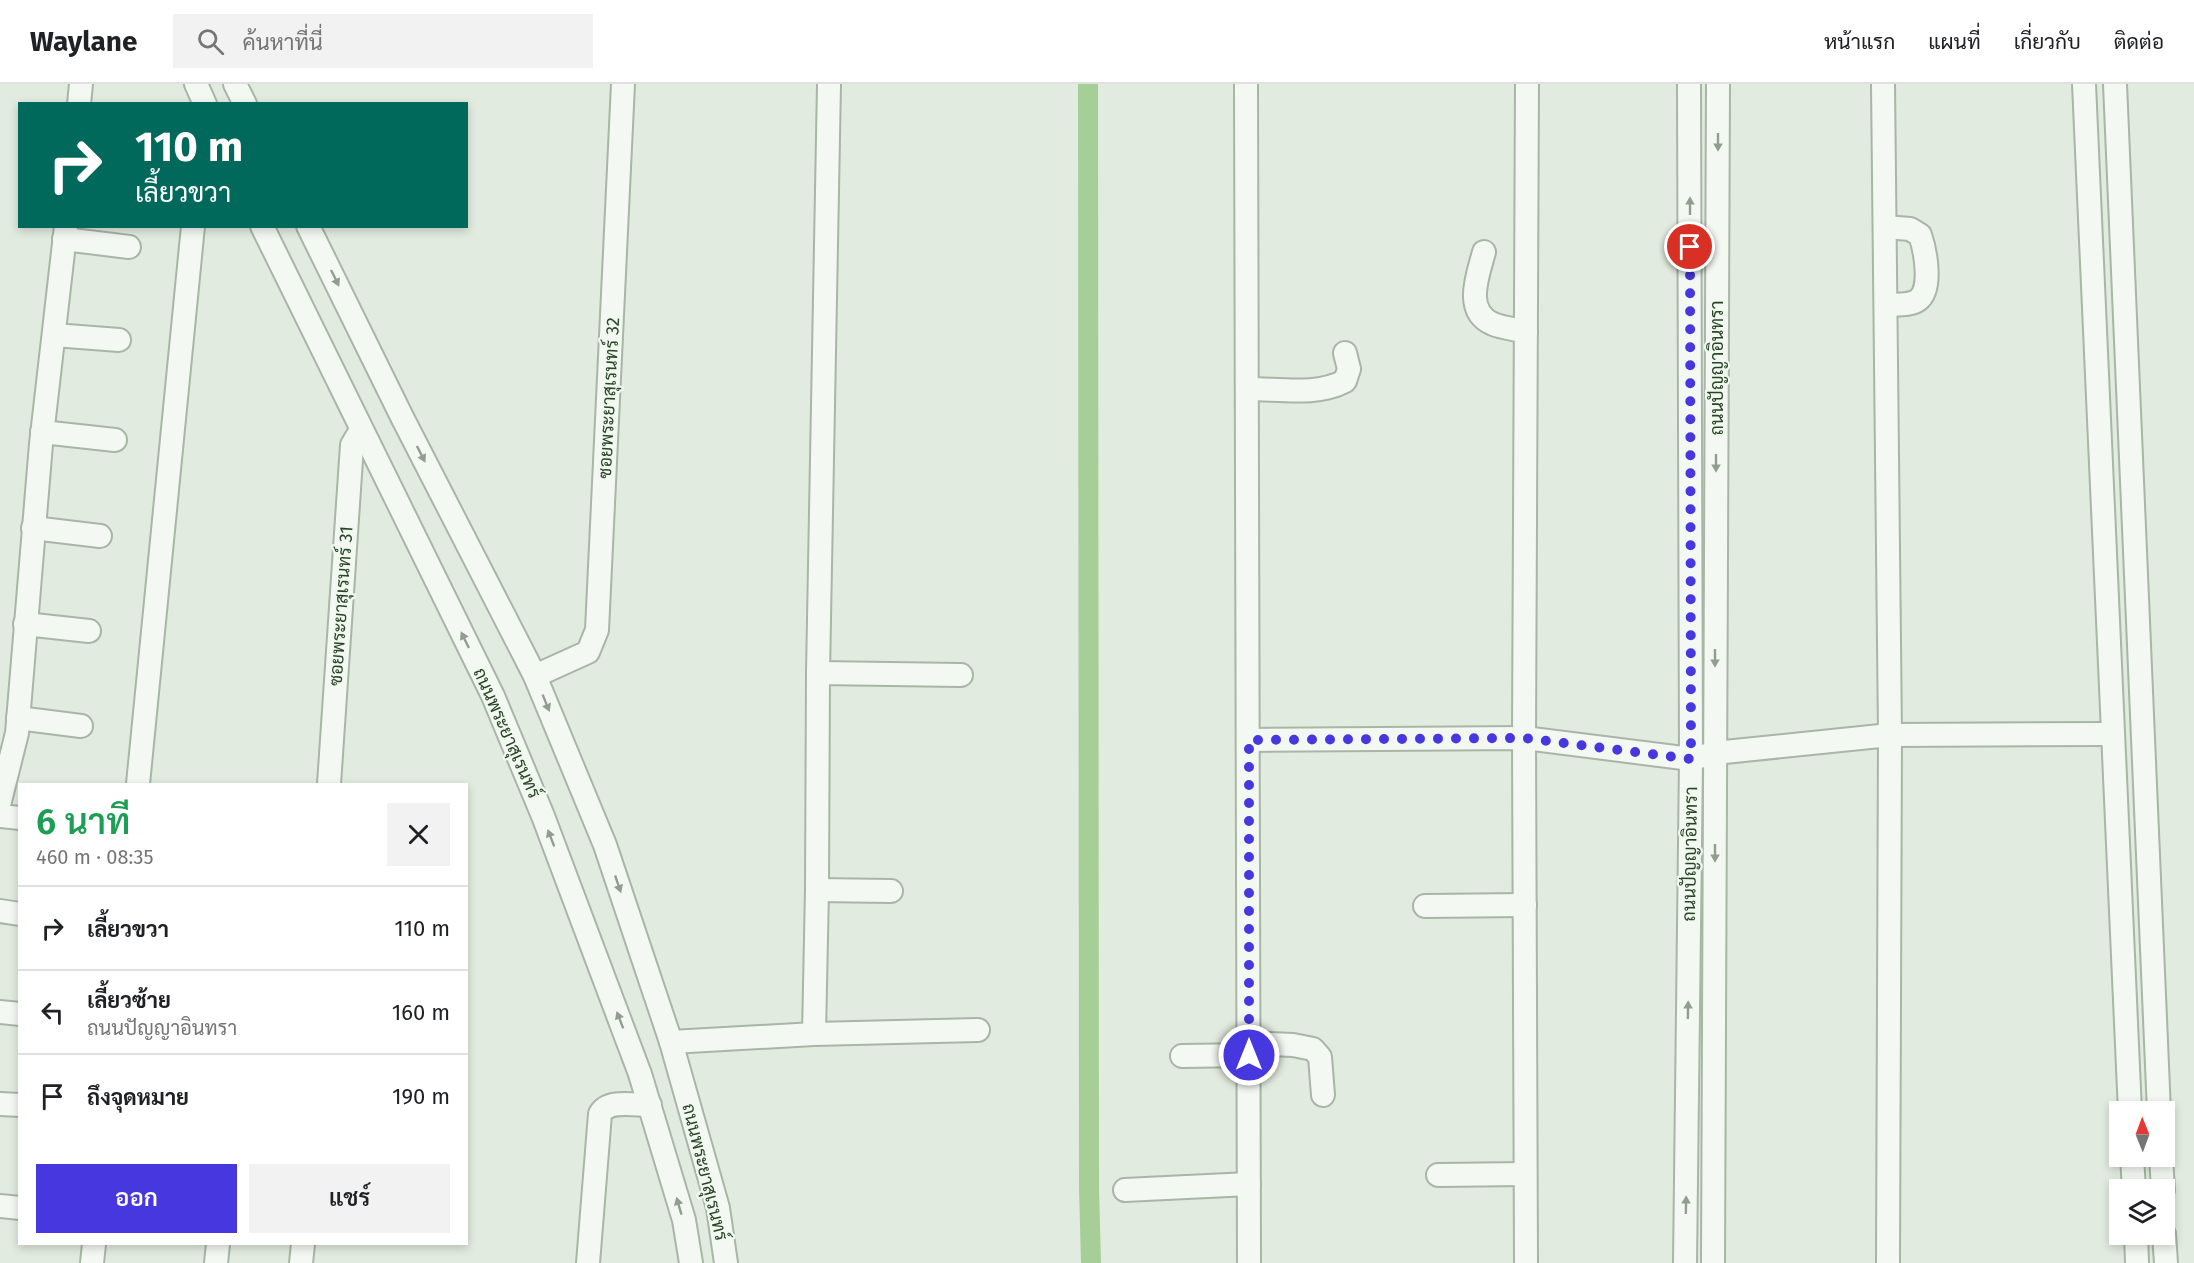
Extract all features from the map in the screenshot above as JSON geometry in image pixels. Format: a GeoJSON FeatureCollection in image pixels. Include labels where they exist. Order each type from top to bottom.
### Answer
{"type":"FeatureCollection","features":[{"type":"Feature","properties":{"kind":"street"},"geometry":{"type":"LineString","coordinates":[[79,102],[81,84]]}},
{"type":"Feature","properties":{"kind":"street"},"geometry":{"type":"LineString","coordinates":[[196,84],[204,102]]}},
{"type":"Feature","properties":{"kind":"street"},"geometry":{"type":"LineString","coordinates":[[235,84],[244,102]]}},
{"type":"Feature","properties":{"kind":"street","name":"ซอยพระยาสุเรนทร์ 32"},"geometry":{"type":"LineString","coordinates":[[535,676],[588,652],[597,630],[623,84]]}},
{"type":"Feature","properties":{"kind":"street"},"geometry":{"type":"LineString","coordinates":[[814,1034],[829,84]]}},
{"type":"Feature","properties":{"kind":"street"},"geometry":{"type":"LineString","coordinates":[[1246,84],[1249,1263]]}},
{"type":"Feature","properties":{"kind":"street"},"geometry":{"type":"LineString","coordinates":[[1526,1263],[1524,738],[1527,84]]}},
{"type":"Feature","properties":{"kind":"street","name":"ถนนปัญญาอินทรา"},"geometry":{"type":"LineString","coordinates":[[1685,1263],[1691,759],[1689,84]]}},
{"type":"Feature","properties":{"kind":"street","name":"ถนนปัญญาอินทรา"},"geometry":{"type":"LineString","coordinates":[[1713,1263],[1718,84]]}},
{"type":"Feature","properties":{"kind":"street"},"geometry":{"type":"LineString","coordinates":[[1883,84],[1890,735],[1888,1263]]}},
{"type":"Feature","properties":{"kind":"street"},"geometry":{"type":"LineString","coordinates":[[2084,84],[2129,1101]]}},
{"type":"Feature","properties":{"kind":"street"},"geometry":{"type":"LineString","coordinates":[[2115,84],[2159,1101]]}},
{"type":"Feature","properties":{"kind":"street"},"geometry":{"type":"LineString","coordinates":[[1885,227],[1910,229],[1920,235],[1924,248],[1927,280],[1924,293],[1918,300],[1906,304],[1886,305]]}},
{"type":"Feature","properties":{"kind":"street","name":"ถนนพระยาสุเรนทร์"},"geometry":{"type":"LineString","coordinates":[[263,228],[497,707],[547,827],[640,1074],[684,1220],[691,1263]]}},
{"type":"Feature","properties":{"kind":"street","name":"ถนนพระยาสุเรนทร์"},"geometry":{"type":"LineString","coordinates":[[309,228],[402,417],[535,676],[605,845],[671,1042],[718,1208],[726,1263]]}},
{"type":"Feature","properties":{"kind":"street"},"geometry":{"type":"LineString","coordinates":[[138,783],[193,231]]}},
{"type":"Feature","properties":{"kind":"street"},"geometry":{"type":"LineString","coordinates":[[0,801],[17,733],[42,432],[65,233],[129,247]]}},
{"type":"Feature","properties":{"kind":"street"},"geometry":{"type":"LineString","coordinates":[[1484,252],[1475,286],[1475,306],[1482,316],[1493,324],[1526,332]]}},
{"type":"Feature","properties":{"kind":"street"},"geometry":{"type":"LineString","coordinates":[[54,335],[119,340]]}},
{"type":"Feature","properties":{"kind":"street"},"geometry":{"type":"LineString","coordinates":[[1248,389],[1322,389],[1335,386],[1345,381],[1349,369],[1345,353]]}},
{"type":"Feature","properties":{"kind":"street","name":"ซอยพระยาสุเรนทร์ 31"},"geometry":{"type":"LineString","coordinates":[[328,783],[352,445],[361,430]]}},
{"type":"Feature","properties":{"kind":"street"},"geometry":{"type":"LineString","coordinates":[[42,432],[115,440]]}},
{"type":"Feature","properties":{"kind":"street"},"geometry":{"type":"LineString","coordinates":[[33,528],[100,536]]}},
{"type":"Feature","properties":{"kind":"street"},"geometry":{"type":"LineString","coordinates":[[25,624],[89,631]]}},
{"type":"Feature","properties":{"kind":"street"},"geometry":{"type":"LineString","coordinates":[[818,673],[961,675]]}},
{"type":"Feature","properties":{"kind":"street"},"geometry":{"type":"LineString","coordinates":[[1249,740],[1524,738],[1691,759],[1715,753],[1890,735],[2112,724],[2143,713]]}},
{"type":"Feature","properties":{"kind":"street"},"geometry":{"type":"LineString","coordinates":[[18,718],[81,726]]}},
{"type":"Feature","properties":{"kind":"street"},"geometry":{"type":"LineString","coordinates":[[2114,763],[2145,762]]}},
{"type":"Feature","properties":{"kind":"street"},"geometry":{"type":"LineString","coordinates":[[0,816],[18,818]]}},
{"type":"Feature","properties":{"kind":"street"},"geometry":{"type":"LineString","coordinates":[[817,890],[891,891]]}},
{"type":"Feature","properties":{"kind":"street"},"geometry":{"type":"LineString","coordinates":[[1425,906],[1525,905]]}},
{"type":"Feature","properties":{"kind":"street"},"geometry":{"type":"LineString","coordinates":[[0,911],[18,914]]}},
{"type":"Feature","properties":{"kind":"street"},"geometry":{"type":"LineString","coordinates":[[0,1012],[18,1014]]}},
{"type":"Feature","properties":{"kind":"street"},"geometry":{"type":"LineString","coordinates":[[671,1042],[814,1034],[978,1030]]}},
{"type":"Feature","properties":{"kind":"street"},"geometry":{"type":"LineString","coordinates":[[1182,1056],[1293,1045],[1313,1049],[1320,1058],[1323,1095]]}},
{"type":"Feature","properties":{"kind":"street"},"geometry":{"type":"LineString","coordinates":[[0,1104],[18,1106]]}},
{"type":"Feature","properties":{"kind":"street"},"geometry":{"type":"LineString","coordinates":[[588,1263],[600,1114],[603,1108],[611,1105],[650,1105]]}},
{"type":"Feature","properties":{"kind":"street"},"geometry":{"type":"LineString","coordinates":[[1438,1175],[1526,1174]]}},
{"type":"Feature","properties":{"kind":"street"},"geometry":{"type":"LineString","coordinates":[[1125,1190],[1249,1185]]}},
{"type":"Feature","properties":{"kind":"street"},"geometry":{"type":"LineString","coordinates":[[0,1206],[18,1208]]}},
{"type":"Feature","properties":{"kind":"street"},"geometry":{"type":"LineString","coordinates":[[92,1263],[93,1245]]}},
{"type":"Feature","properties":{"kind":"street"},"geometry":{"type":"LineString","coordinates":[[216,1263],[218,1245]]}},
{"type":"Feature","properties":{"kind":"street"},"geometry":{"type":"LineString","coordinates":[[301,1263],[303,1245]]}},
{"type":"Feature","properties":{"kind":"street"},"geometry":{"type":"LineString","coordinates":[[2137,1245],[2138,1263]]}},
{"type":"Feature","properties":{"kind":"street"},"geometry":{"type":"LineString","coordinates":[[2165,1245],[2166,1263]]}},
{"type":"Feature","properties":{"kind":"waterway"},"geometry":{"type":"LineString","coordinates":[[1088,84],[1089,1187],[1091,1263]]}},
{"type":"Feature","properties":{"kind":"route"},"geometry":{"type":"LineString","coordinates":[[1249,1055],[1249,740],[1524,738],[1691,759],[1690,247]]}}]}
